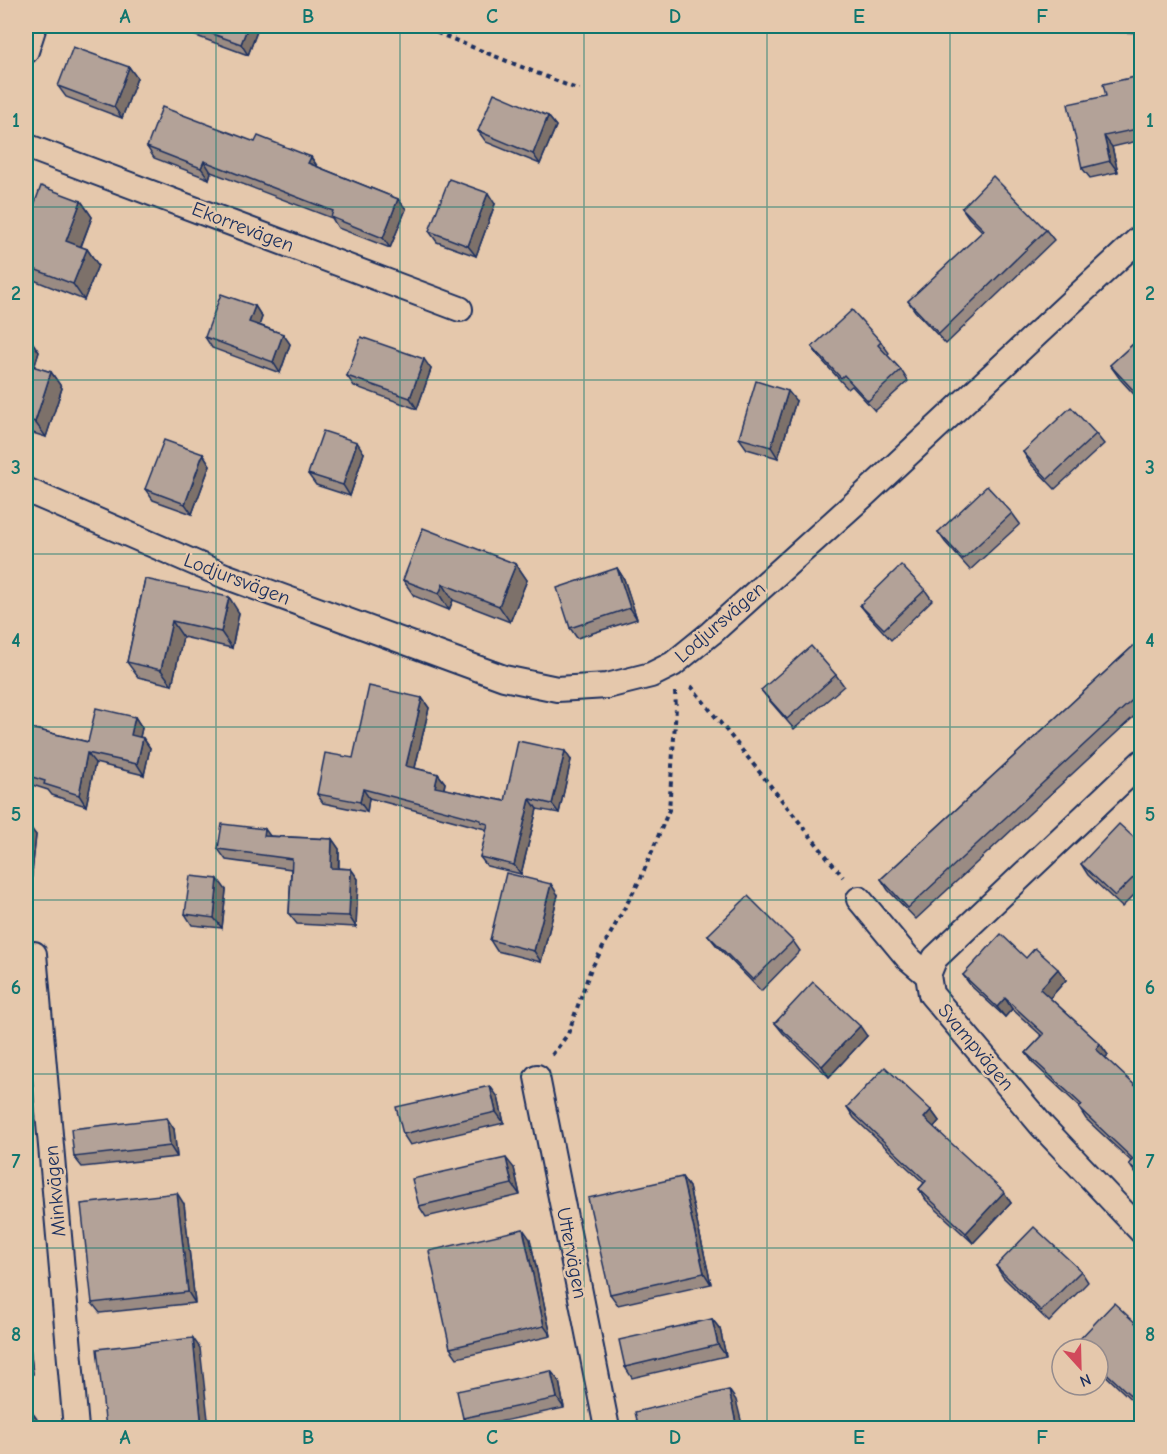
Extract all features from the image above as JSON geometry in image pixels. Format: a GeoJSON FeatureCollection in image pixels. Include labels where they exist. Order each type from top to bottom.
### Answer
{"type":"FeatureCollection","features":[{"type":"Feature","properties":{"kind":"street"},"geometry":{"type":"LineString","coordinates":[[26,51],[34,26]]}},
{"type":"Feature","properties":{"kind":"street","name":"Ekorrevägen"},"geometry":{"type":"LineString","coordinates":[[26,146],[460,309]]}},
{"type":"Feature","properties":{"kind":"street","name":"Lodjursvägen"},"geometry":{"type":"LineString","coordinates":[[26,490],[225,576],[504,678],[557,689],[607,686],[651,675],[673,664],[711,633],[864,495],[1142,236]]}},
{"type":"Feature","properties":{"kind":"street"},"geometry":{"type":"LineString","coordinates":[[859,898],[908,958],[928,975],[935,958],[1132,778],[1142,762]]}},
{"type":"Feature","properties":{"kind":"street","name":"Minkvägen"},"geometry":{"type":"LineString","coordinates":[[34,954],[76,1428]]}},
{"type":"Feature","properties":{"kind":"street","name":"Svampvägen"},"geometry":{"type":"LineString","coordinates":[[928,975],[932,994],[1043,1127],[1142,1232]]}},
{"type":"Feature","properties":{"kind":"street","name":"Uttervägen"},"geometry":{"type":"LineString","coordinates":[[537,1077],[607,1428]]}},
{"type":"Feature","properties":{"kind":"path"},"geometry":{"type":"LineString","coordinates":[[420,26],[579,90]]}},
{"type":"Feature","properties":{"kind":"path"},"geometry":{"type":"LineString","coordinates":[[673,664],[859,898]]}},
{"type":"Feature","properties":{"kind":"path"},"geometry":{"type":"LineString","coordinates":[[537,1077],[568,1034],[590,971],[641,878],[669,810],[676,708],[673,664]]}},
{"type":"Feature","properties":{"kind":"shaded area"},"geometry":{"type":"Polygon","coordinates":[[[814,26],[1141,26],[1142,33],[1141,33],[814,26]]]}},
{"type":"Feature","properties":{"kind":"building"},"geometry":{"type":"Polygon","coordinates":[[[190,26],[248,26],[241,44],[190,26]]]}},
{"type":"Feature","properties":{"kind":"building"},"geometry":{"type":"Polygon","coordinates":[[[73,47],[129,67],[114,107],[58,86],[73,47]]]}},
{"type":"Feature","properties":{"kind":"building"},"geometry":{"type":"Polygon","coordinates":[[[1135,77],[1142,105],[1142,128],[1104,136],[1110,161],[1082,168],[1068,104],[1106,96],[1103,84],[1135,77]]]}},
{"type":"Feature","properties":{"kind":"building"},"geometry":{"type":"Polygon","coordinates":[[[494,93],[548,116],[533,154],[478,131],[494,93]]]}},
{"type":"Feature","properties":{"kind":"building"},"geometry":{"type":"Polygon","coordinates":[[[162,107],[255,142],[258,136],[311,157],[308,163],[398,199],[383,238],[331,217],[333,211],[204,161],[201,168],[147,147],[162,107]]]}},
{"type":"Feature","properties":{"kind":"building"},"geometry":{"type":"Polygon","coordinates":[[[993,176],[1046,230],[939,334],[908,301],[984,230],[962,208],[993,176]]]}},
{"type":"Feature","properties":{"kind":"building"},"geometry":{"type":"Polygon","coordinates":[[[449,179],[488,193],[468,246],[429,231],[449,179]]]}},
{"type":"Feature","properties":{"kind":"building"},"geometry":{"type":"Polygon","coordinates":[[[41,186],[81,201],[66,241],[87,249],[73,284],[26,266],[26,227],[41,186]]]}},
{"type":"Feature","properties":{"kind":"building"},"geometry":{"type":"Polygon","coordinates":[[[221,294],[255,306],[249,322],[283,334],[273,362],[205,337],[221,294]]]}},
{"type":"Feature","properties":{"kind":"building"},"geometry":{"type":"Polygon","coordinates":[[[852,310],[881,342],[878,345],[901,370],[868,401],[844,375],[841,378],[812,347],[852,310]]]}},
{"type":"Feature","properties":{"kind":"building"},"geometry":{"type":"Polygon","coordinates":[[[1142,336],[1142,388],[1136,393],[1110,365],[1142,336]]]}},
{"type":"Feature","properties":{"kind":"building"},"geometry":{"type":"Polygon","coordinates":[[[361,337],[424,359],[410,398],[347,376],[361,337]]]}},
{"type":"Feature","properties":{"kind":"building"},"geometry":{"type":"Polygon","coordinates":[[[26,364],[51,372],[35,422],[26,419],[26,364]]]}},
{"type":"Feature","properties":{"kind":"building"},"geometry":{"type":"Polygon","coordinates":[[[756,381],[788,391],[771,447],[739,438],[756,381]]]}},
{"type":"Feature","properties":{"kind":"building"},"geometry":{"type":"Polygon","coordinates":[[[1071,407],[1096,434],[1048,479],[1023,452],[1071,407]]]}},
{"type":"Feature","properties":{"kind":"building"},"geometry":{"type":"Polygon","coordinates":[[[323,431],[357,442],[343,485],[308,474],[323,431]]]}},
{"type":"Feature","properties":{"kind":"building"},"geometry":{"type":"Polygon","coordinates":[[[164,440],[203,454],[185,504],[145,489],[164,440]]]}},
{"type":"Feature","properties":{"kind":"building"},"geometry":{"type":"Polygon","coordinates":[[[987,486],[1012,513],[963,559],[938,532],[987,486]]]}},
{"type":"Feature","properties":{"kind":"building"},"geometry":{"type":"Polygon","coordinates":[[[423,528],[516,564],[499,606],[443,584],[439,594],[403,580],[423,528]]]}},
{"type":"Feature","properties":{"kind":"building"},"geometry":{"type":"Polygon","coordinates":[[[901,565],[925,590],[884,629],[860,605],[901,565]]]}},
{"type":"Feature","properties":{"kind":"building"},"geometry":{"type":"Polygon","coordinates":[[[617,568],[630,608],[570,628],[557,588],[617,568]]]}},
{"type":"Feature","properties":{"kind":"building"},"geometry":{"type":"Polygon","coordinates":[[[145,579],[229,597],[221,632],[172,621],[161,670],[127,662],[145,579]]]}},
{"type":"Feature","properties":{"kind":"building"},"geometry":{"type":"Polygon","coordinates":[[[1142,638],[1142,691],[908,908],[881,879],[1142,638]]]}},
{"type":"Feature","properties":{"kind":"building"},"geometry":{"type":"Polygon","coordinates":[[[811,646],[836,675],[787,719],[761,690],[811,646]]]}},
{"type":"Feature","properties":{"kind":"building"},"geometry":{"type":"Polygon","coordinates":[[[369,686],[422,698],[406,766],[438,774],[435,787],[505,801],[518,741],[565,751],[552,804],[530,799],[514,865],[480,857],[488,824],[481,820],[363,789],[360,802],[317,794],[325,753],[353,758],[369,686]]]}},
{"type":"Feature","properties":{"kind":"building"},"geometry":{"type":"Polygon","coordinates":[[[96,708],[135,717],[131,735],[143,738],[137,764],[87,753],[79,795],[44,784],[45,781],[26,775],[26,727],[88,742],[96,708]]]}},
{"type":"Feature","properties":{"kind":"building"},"geometry":{"type":"Polygon","coordinates":[[[26,824],[28,824],[26,854],[26,824]]]}},
{"type":"Feature","properties":{"kind":"building"},"geometry":{"type":"Polygon","coordinates":[[[222,824],[265,829],[264,836],[332,839],[331,868],[351,869],[349,916],[289,914],[292,859],[218,849],[222,824]]]}},
{"type":"Feature","properties":{"kind":"building"},"geometry":{"type":"Polygon","coordinates":[[[1119,824],[1142,845],[1142,869],[1115,896],[1081,864],[1119,824]]]}},
{"type":"Feature","properties":{"kind":"building"},"geometry":{"type":"Polygon","coordinates":[[[506,873],[551,884],[534,951],[490,940],[506,873]]]}},
{"type":"Feature","properties":{"kind":"building"},"geometry":{"type":"Polygon","coordinates":[[[190,876],[218,879],[214,918],[185,914],[190,876]]]}},
{"type":"Feature","properties":{"kind":"building"},"geometry":{"type":"Polygon","coordinates":[[[748,896],[793,941],[753,980],[708,935],[748,896]]]}},
{"type":"Feature","properties":{"kind":"building"},"geometry":{"type":"Polygon","coordinates":[[[1001,934],[1026,958],[1035,948],[1058,969],[1040,989],[1100,1044],[1096,1049],[1142,1092],[1142,1176],[1129,1164],[1133,1159],[1079,1108],[1082,1105],[1026,1053],[1044,1034],[1005,998],[997,1007],[963,975],[1001,934]]]}},
{"type":"Feature","properties":{"kind":"building"},"geometry":{"type":"Polygon","coordinates":[[[813,982],[860,1026],[822,1066],[775,1023],[813,982]]]}},
{"type":"Feature","properties":{"kind":"building"},"geometry":{"type":"Polygon","coordinates":[[[885,1067],[931,1110],[924,1118],[1004,1192],[966,1233],[919,1189],[926,1181],[847,1107],[885,1067]]]}},
{"type":"Feature","properties":{"kind":"building"},"geometry":{"type":"Polygon","coordinates":[[[490,1086],[496,1112],[403,1134],[396,1107],[490,1086]]]}},
{"type":"Feature","properties":{"kind":"building"},"geometry":{"type":"Polygon","coordinates":[[[167,1118],[170,1146],[74,1157],[71,1129],[167,1118]]]}},
{"type":"Feature","properties":{"kind":"building"},"geometry":{"type":"Polygon","coordinates":[[[506,1158],[512,1184],[419,1206],[412,1179],[506,1158]]]}},
{"type":"Feature","properties":{"kind":"building"},"geometry":{"type":"Polygon","coordinates":[[[682,1177],[704,1273],[610,1294],[588,1198],[682,1177]]]}},
{"type":"Feature","properties":{"kind":"building"},"geometry":{"type":"Polygon","coordinates":[[[177,1193],[188,1292],[92,1303],[81,1204],[177,1193]]]}},
{"type":"Feature","properties":{"kind":"building"},"geometry":{"type":"Polygon","coordinates":[[[1034,1227],[1081,1271],[1041,1311],[996,1266],[1034,1227]]]}},
{"type":"Feature","properties":{"kind":"building"},"geometry":{"type":"Polygon","coordinates":[[[523,1229],[544,1326],[450,1348],[429,1251],[523,1229]]]}},
{"type":"Feature","properties":{"kind":"building"},"geometry":{"type":"Polygon","coordinates":[[[1114,1303],[1142,1329],[1142,1406],[1110,1376],[1110,1337],[1082,1337],[1114,1303]]]}},
{"type":"Feature","properties":{"kind":"building"},"geometry":{"type":"Polygon","coordinates":[[[712,1319],[718,1345],[625,1367],[619,1340],[712,1319]]]}},
{"type":"Feature","properties":{"kind":"building"},"geometry":{"type":"Polygon","coordinates":[[[193,1338],[202,1428],[106,1428],[97,1349],[193,1338]]]}},
{"type":"Feature","properties":{"kind":"building"},"geometry":{"type":"Polygon","coordinates":[[[551,1371],[557,1398],[463,1418],[457,1391],[551,1371]]]}},
{"type":"Feature","properties":{"kind":"building"},"geometry":{"type":"Polygon","coordinates":[[[729,1390],[737,1428],[639,1428],[635,1412],[729,1390]]]}},
{"type":"Feature","properties":{"kind":"building"},"geometry":{"type":"Polygon","coordinates":[[[26,1409],[30,1409],[32,1428],[26,1428],[26,1409]]]}}]}
